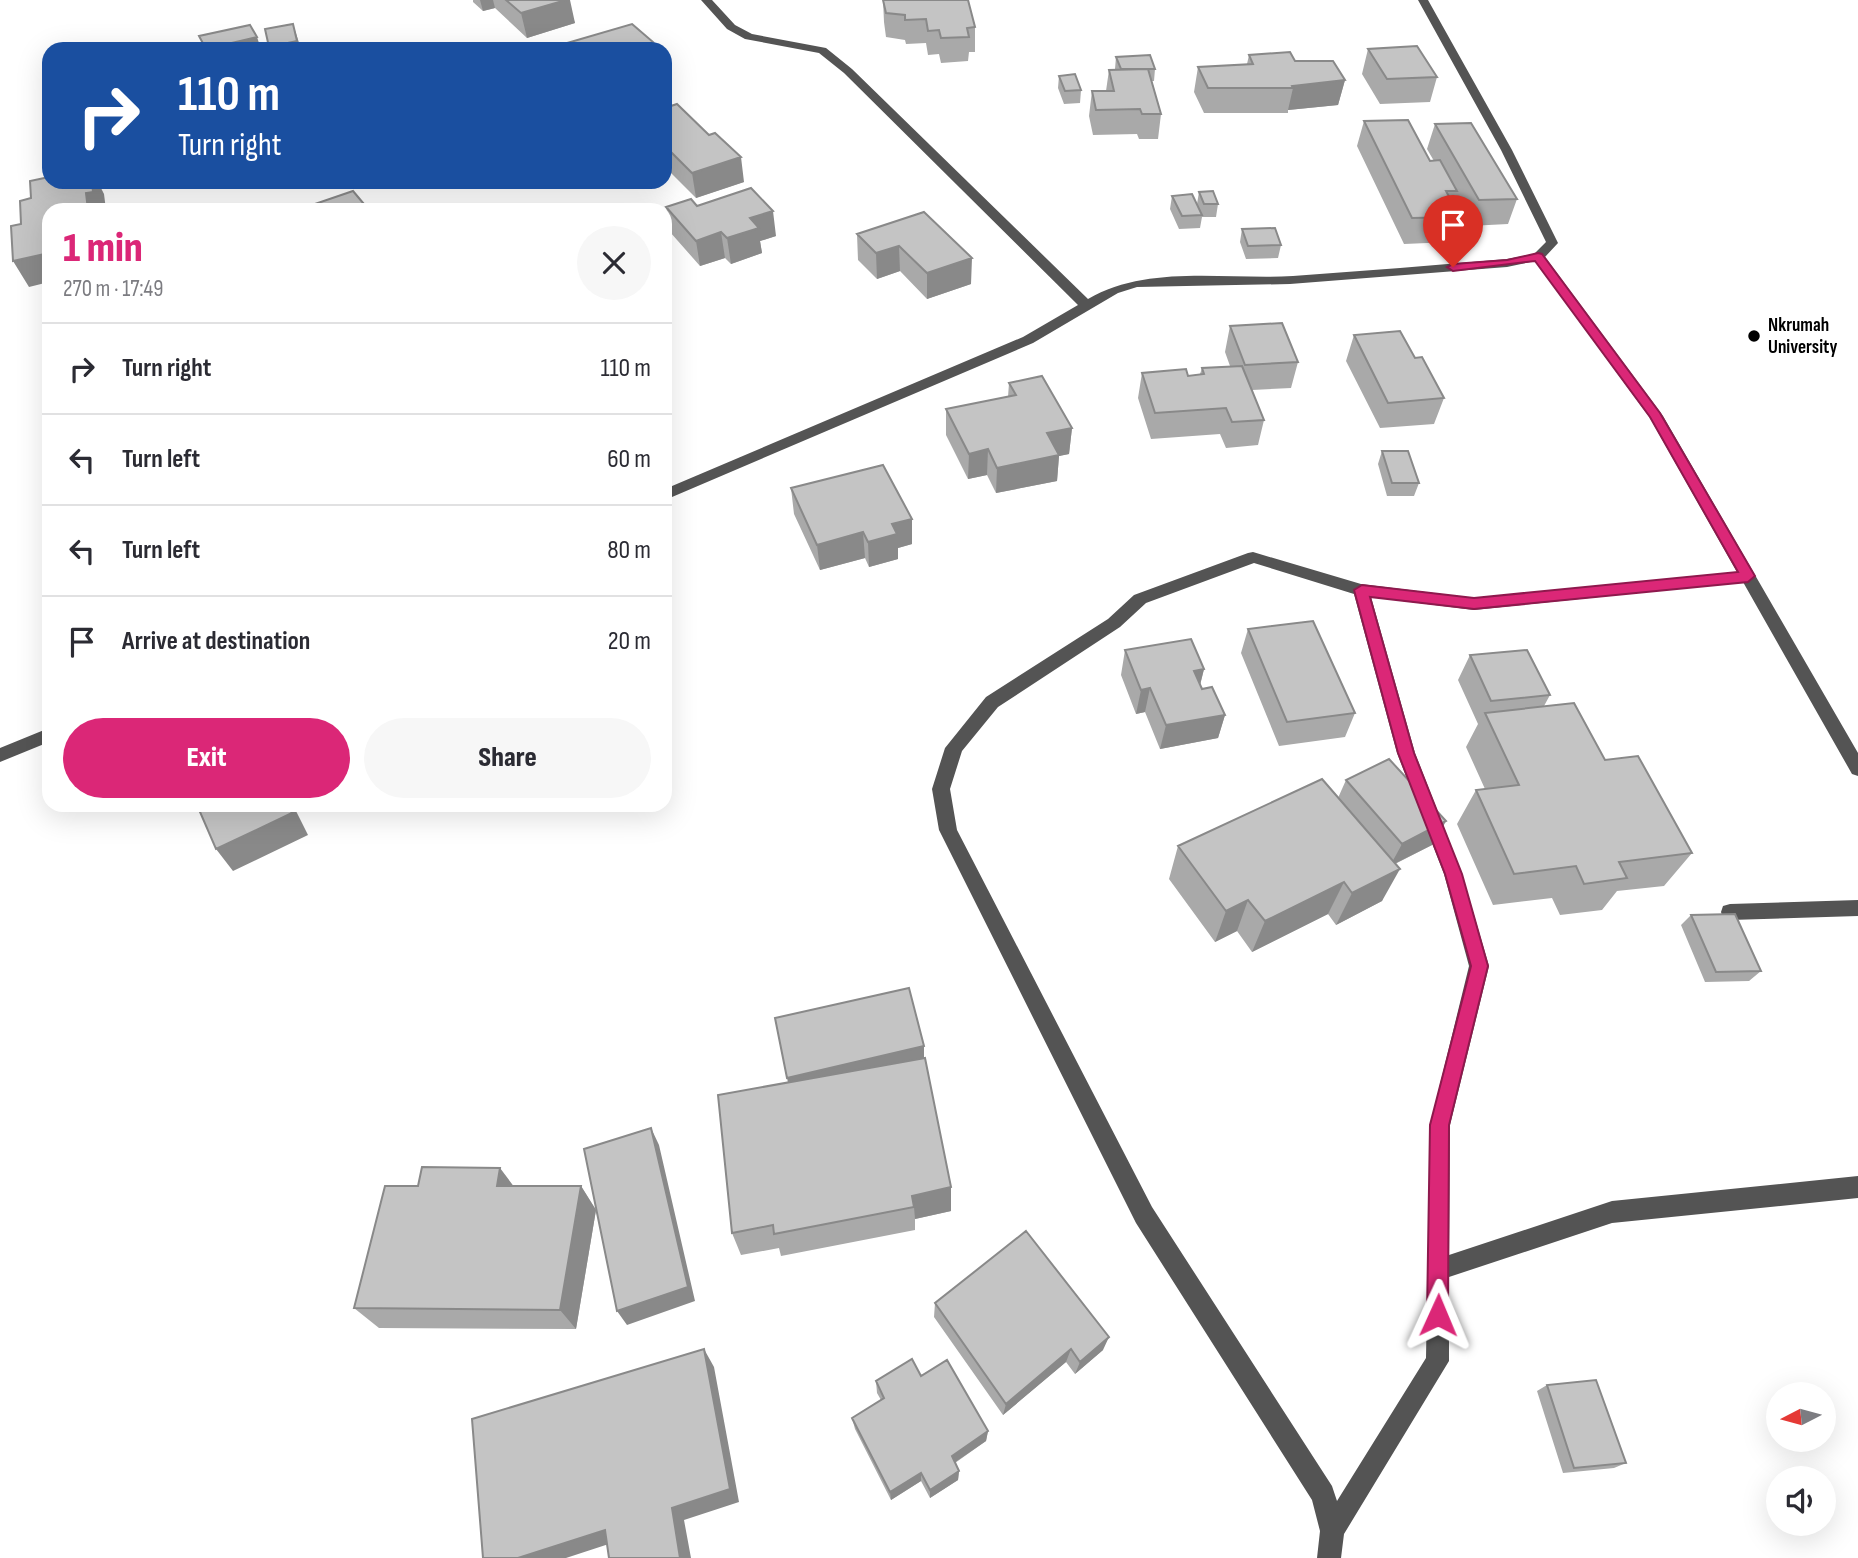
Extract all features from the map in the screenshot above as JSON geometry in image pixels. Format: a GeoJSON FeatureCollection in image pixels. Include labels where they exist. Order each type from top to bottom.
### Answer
{"type":"FeatureCollection","features":[{"type":"Feature","properties":{"kind":"street"},"geometry":{"type":"LineString","coordinates":[[706,0],[731,27],[749,37],[822,50],[858,81],[1088,307]]}},
{"type":"Feature","properties":{"kind":"street"},"geometry":{"type":"LineString","coordinates":[[672,492],[1028,340],[1088,307],[1113,289],[1136,283],[1290,280],[1507,263],[1538,257],[1552,243],[1535,206],[1423,0]]}},
{"type":"Feature","properties":{"kind":"street"},"geometry":{"type":"LineString","coordinates":[[1538,257],[1656,416],[1858,769]]}},
{"type":"Feature","properties":{"kind":"street"},"geometry":{"type":"LineString","coordinates":[[1329,1558],[1332,1531],[1323,1495],[1144,1215],[948,830],[941,789],[954,748],[992,702],[1114,623],[1140,599],[1253,557],[1362,590],[1474,604],[1748,576]]}},
{"type":"Feature","properties":{"kind":"street"},"geometry":{"type":"LineString","coordinates":[[1332,1531],[1437,1361],[1440,1125],[1479,966],[1453,874],[1406,753],[1362,590]]}},
{"type":"Feature","properties":{"kind":"street"},"geometry":{"type":"LineString","coordinates":[[0,755],[42,738]]}},
{"type":"Feature","properties":{"kind":"street"},"geometry":{"type":"LineString","coordinates":[[1730,912],[1858,908]]}},
{"type":"Feature","properties":{"kind":"street"},"geometry":{"type":"LineString","coordinates":[[1438,1270],[1612,1212],[1858,1187]]}},
{"type":"Feature","properties":{"kind":"building"},"geometry":{"type":"Polygon","coordinates":[[[506,0],[566,0],[521,13],[506,0]]]}},
{"type":"Feature","properties":{"kind":"building"},"geometry":{"type":"Polygon","coordinates":[[[883,0],[968,0],[975,27],[967,28],[969,37],[941,38],[939,30],[928,31],[926,19],[905,20],[905,15],[886,13],[883,0]]]}},
{"type":"Feature","properties":{"kind":"building"},"geometry":{"type":"Polygon","coordinates":[[[293,24],[297,41],[268,42],[265,29],[293,24]]]}},
{"type":"Feature","properties":{"kind":"building"},"geometry":{"type":"Polygon","coordinates":[[[632,24],[653,42],[570,42],[632,24]]]}},
{"type":"Feature","properties":{"kind":"building"},"geometry":{"type":"Polygon","coordinates":[[[250,25],[257,37],[236,42],[202,42],[199,36],[250,25]]]}},
{"type":"Feature","properties":{"kind":"building"},"geometry":{"type":"Polygon","coordinates":[[[1417,46],[1437,77],[1387,79],[1368,49],[1417,46]]]}},
{"type":"Feature","properties":{"kind":"building"},"geometry":{"type":"Polygon","coordinates":[[[1290,52],[1295,61],[1333,61],[1345,80],[1292,86],[1293,88],[1208,88],[1198,67],[1253,64],[1249,55],[1290,52]]]}},
{"type":"Feature","properties":{"kind":"building"},"geometry":{"type":"Polygon","coordinates":[[[1150,55],[1155,69],[1121,69],[1116,57],[1150,55]]]}},
{"type":"Feature","properties":{"kind":"building"},"geometry":{"type":"Polygon","coordinates":[[[1148,69],[1161,114],[1142,114],[1140,109],[1096,110],[1092,91],[1114,91],[1109,70],[1148,69]]]}},
{"type":"Feature","properties":{"kind":"building"},"geometry":{"type":"Polygon","coordinates":[[[1075,74],[1081,90],[1065,91],[1059,76],[1075,74]]]}},
{"type":"Feature","properties":{"kind":"building"},"geometry":{"type":"Polygon","coordinates":[[[677,104],[709,135],[715,133],[741,157],[692,173],[672,153],[672,106],[677,104]]]}},
{"type":"Feature","properties":{"kind":"building"},"geometry":{"type":"Polygon","coordinates":[[[1408,120],[1430,161],[1440,160],[1457,191],[1446,191],[1460,217],[1412,218],[1364,121],[1408,120]]]}},
{"type":"Feature","properties":{"kind":"building"},"geometry":{"type":"Polygon","coordinates":[[[1471,123],[1517,199],[1479,200],[1435,124],[1471,123]]]}},
{"type":"Feature","properties":{"kind":"building"},"geometry":{"type":"Polygon","coordinates":[[[42,178],[42,189],[93,189],[93,192],[86,193],[87,203],[42,203],[42,255],[13,261],[11,226],[21,224],[20,201],[31,198],[30,181],[42,178]]]}},
{"type":"Feature","properties":{"kind":"building"},"geometry":{"type":"Polygon","coordinates":[[[751,188],[773,211],[750,218],[759,228],[727,238],[721,232],[696,241],[672,214],[672,205],[691,199],[697,206],[751,188]]]}},
{"type":"Feature","properties":{"kind":"building"},"geometry":{"type":"Polygon","coordinates":[[[353,191],[363,203],[318,203],[353,191]]]}},
{"type":"Feature","properties":{"kind":"building"},"geometry":{"type":"Polygon","coordinates":[[[1213,191],[1218,204],[1204,204],[1199,192],[1213,191]]]}},
{"type":"Feature","properties":{"kind":"building"},"geometry":{"type":"Polygon","coordinates":[[[1192,194],[1202,215],[1182,216],[1172,196],[1192,194]]]}},
{"type":"Feature","properties":{"kind":"building"},"geometry":{"type":"Polygon","coordinates":[[[924,212],[972,258],[927,273],[899,246],[876,253],[857,234],[924,212]]]}},
{"type":"Feature","properties":{"kind":"building"},"geometry":{"type":"Polygon","coordinates":[[[1275,228],[1281,245],[1248,246],[1242,229],[1275,228]]]}},
{"type":"Feature","properties":{"kind":"building"},"geometry":{"type":"Polygon","coordinates":[[[1282,323],[1298,362],[1245,365],[1230,326],[1282,323]]]}},
{"type":"Feature","properties":{"kind":"building"},"geometry":{"type":"Polygon","coordinates":[[[1400,331],[1415,358],[1422,357],[1444,398],[1388,403],[1354,335],[1400,331]]]}},
{"type":"Feature","properties":{"kind":"building"},"geometry":{"type":"Polygon","coordinates":[[[1242,366],[1264,420],[1232,422],[1226,408],[1155,413],[1142,373],[1186,369],[1188,376],[1204,374],[1202,368],[1242,366]]]}},
{"type":"Feature","properties":{"kind":"building"},"geometry":{"type":"Polygon","coordinates":[[[1042,376],[1072,428],[1047,433],[1059,455],[997,468],[988,449],[969,454],[946,409],[1016,395],[1009,383],[1042,376]]]}},
{"type":"Feature","properties":{"kind":"building"},"geometry":{"type":"Polygon","coordinates":[[[1382,451],[1408,451],[1419,483],[1392,483],[1382,451]]]}},
{"type":"Feature","properties":{"kind":"building"},"geometry":{"type":"Polygon","coordinates":[[[883,465],[912,519],[892,524],[897,534],[868,542],[863,532],[817,545],[791,488],[883,465]]]}},
{"type":"Feature","properties":{"kind":"building"},"geometry":{"type":"Polygon","coordinates":[[[1313,621],[1355,713],[1287,722],[1248,629],[1313,621]]]}},
{"type":"Feature","properties":{"kind":"building"},"geometry":{"type":"Polygon","coordinates":[[[1191,639],[1204,669],[1194,671],[1202,689],[1212,687],[1225,715],[1166,725],[1150,688],[1141,690],[1125,650],[1191,639]]]}},
{"type":"Feature","properties":{"kind":"building"},"geometry":{"type":"Polygon","coordinates":[[[1527,650],[1550,695],[1491,701],[1470,655],[1527,650]]]}},
{"type":"Feature","properties":{"kind":"building"},"geometry":{"type":"Polygon","coordinates":[[[1574,703],[1605,760],[1638,756],[1692,853],[1619,862],[1627,878],[1584,884],[1576,866],[1514,874],[1476,790],[1519,785],[1485,713],[1574,703]]]}},
{"type":"Feature","properties":{"kind":"building"},"geometry":{"type":"Polygon","coordinates":[[[1389,759],[1446,821],[1402,844],[1346,780],[1389,759]]]}},
{"type":"Feature","properties":{"kind":"building"},"geometry":{"type":"Polygon","coordinates":[[[1322,779],[1400,869],[1352,893],[1344,882],[1265,921],[1248,900],[1226,911],[1178,846],[1322,779]]]}},
{"type":"Feature","properties":{"kind":"building"},"geometry":{"type":"Polygon","coordinates":[[[200,812],[292,813],[216,849],[200,812]]]}},
{"type":"Feature","properties":{"kind":"building"},"geometry":{"type":"Polygon","coordinates":[[[1735,914],[1761,971],[1716,972],[1691,915],[1735,914]]]}},
{"type":"Feature","properties":{"kind":"building"},"geometry":{"type":"Polygon","coordinates":[[[909,988],[924,1046],[787,1078],[775,1018],[909,988]]]}},
{"type":"Feature","properties":{"kind":"building"},"geometry":{"type":"Polygon","coordinates":[[[925,1058],[951,1187],[912,1196],[914,1207],[774,1234],[773,1225],[732,1233],[718,1095],[925,1058]]]}},
{"type":"Feature","properties":{"kind":"building"},"geometry":{"type":"Polygon","coordinates":[[[651,1128],[688,1287],[617,1311],[584,1149],[651,1128]]]}},
{"type":"Feature","properties":{"kind":"building"},"geometry":{"type":"Polygon","coordinates":[[[422,1167],[500,1168],[497,1186],[581,1186],[560,1310],[354,1308],[385,1186],[418,1186],[422,1167]]]}},
{"type":"Feature","properties":{"kind":"building"},"geometry":{"type":"Polygon","coordinates":[[[1026,1231],[1109,1337],[1080,1362],[1071,1349],[1006,1404],[935,1303],[1026,1231]]]}},
{"type":"Feature","properties":{"kind":"building"},"geometry":{"type":"Polygon","coordinates":[[[704,1349],[730,1489],[672,1508],[680,1558],[609,1558],[605,1530],[518,1558],[483,1558],[472,1419],[704,1349]]]}},
{"type":"Feature","properties":{"kind":"building"},"geometry":{"type":"Polygon","coordinates":[[[912,1359],[921,1376],[947,1360],[988,1431],[952,1456],[959,1471],[930,1490],[921,1473],[890,1492],[852,1418],[884,1398],[876,1381],[912,1359]]]}},
{"type":"Feature","properties":{"kind":"building"},"geometry":{"type":"Polygon","coordinates":[[[1596,1380],[1626,1463],[1574,1468],[1547,1385],[1596,1380]]]}},
{"type":"Feature","properties":{"kind":"place","name":"Nkrumah University"},"geometry":{"type":"Point","coordinates":[1754,336]}},
{"type":"Feature","properties":{"kind":"route"},"geometry":{"type":"LineString","coordinates":[[1438,1315],[1440,1125],[1479,966],[1453,874],[1406,753],[1362,590],[1474,604],[1748,576],[1656,416],[1538,257],[1507,263],[1453,267]]}}]}
